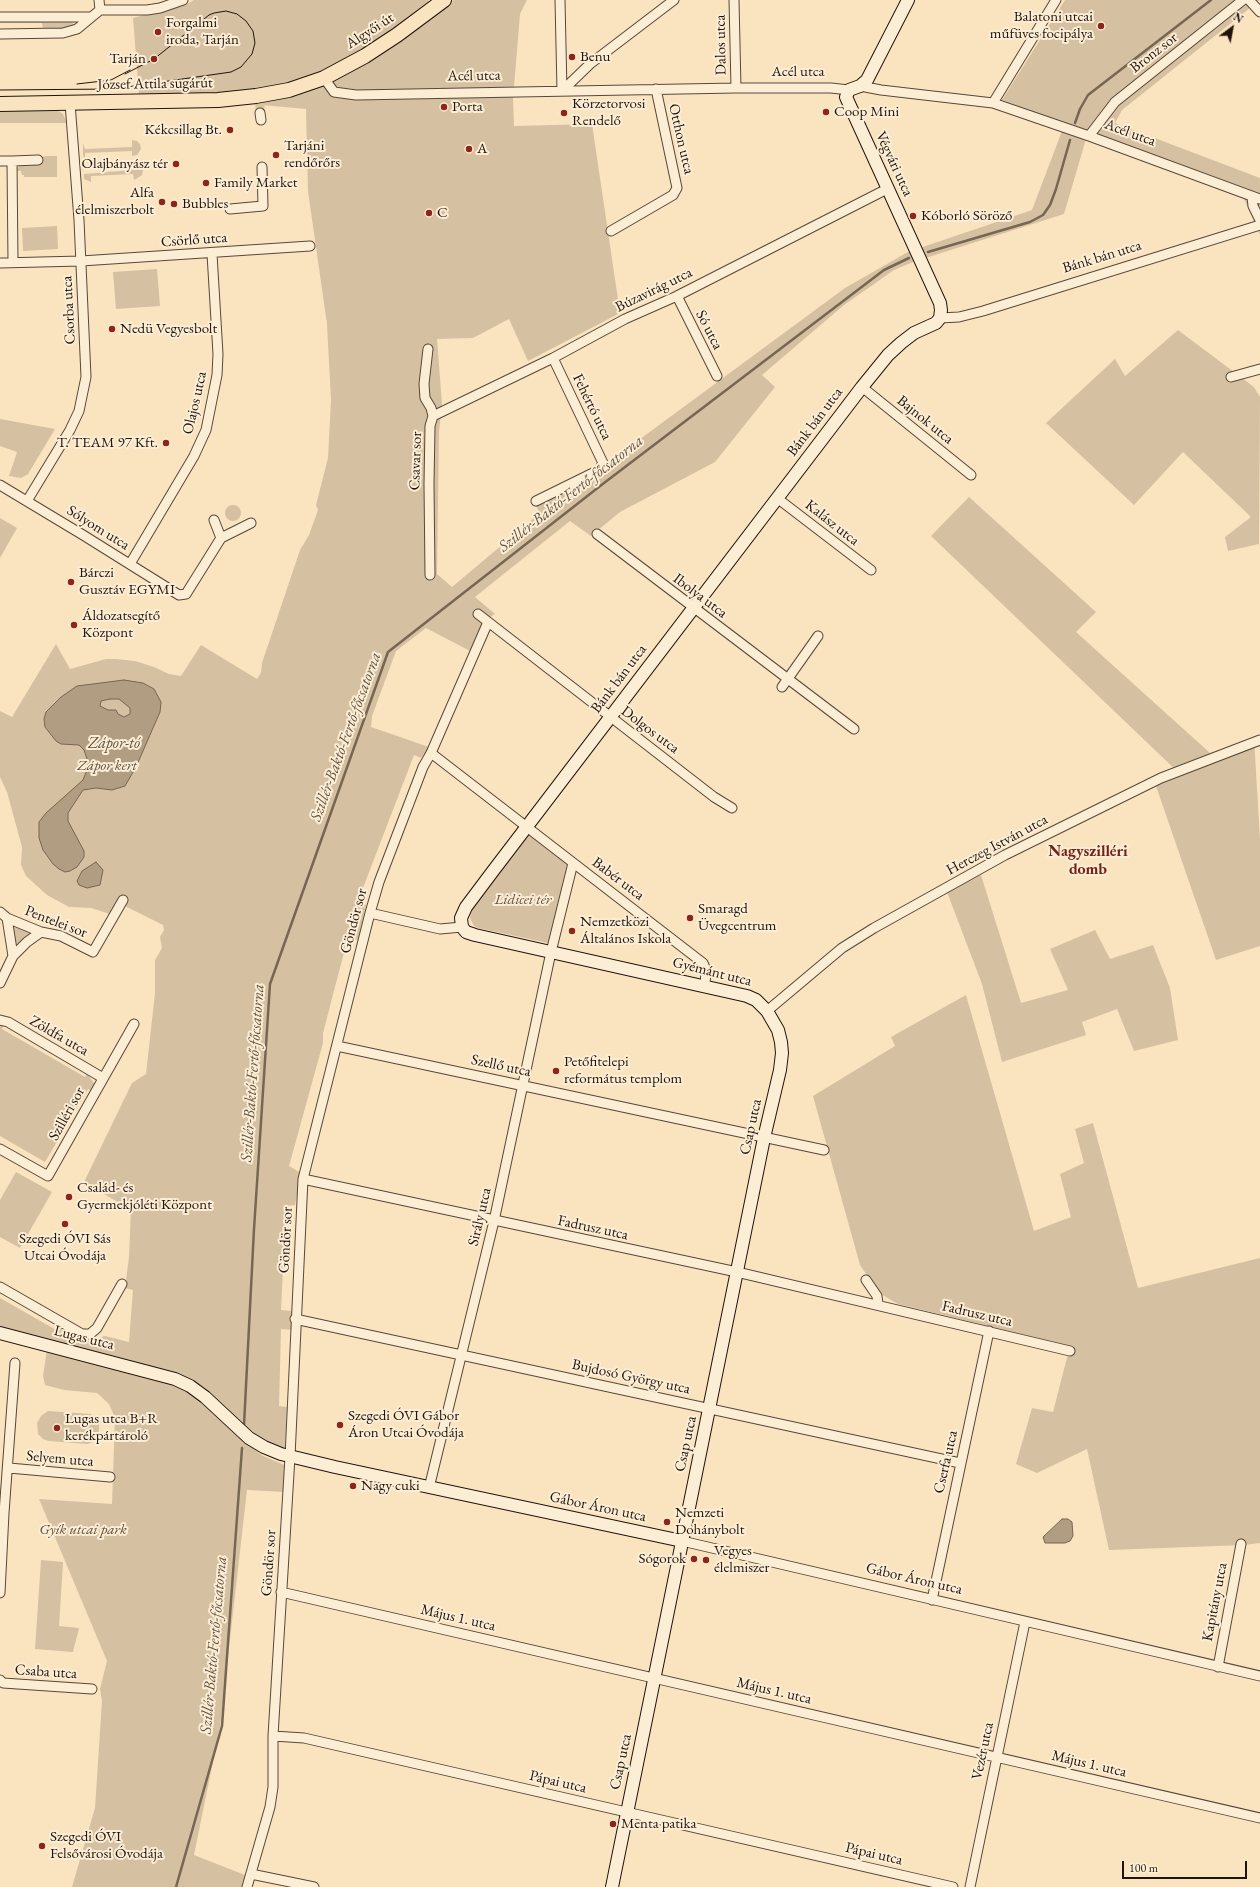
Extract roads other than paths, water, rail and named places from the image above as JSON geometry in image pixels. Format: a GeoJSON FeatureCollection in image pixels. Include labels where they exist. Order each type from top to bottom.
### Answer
{"type":"FeatureCollection","features":[{"type":"Feature","properties":{"kind":"main road","name":"Algyői út"},"geometry":{"type":"LineString","coordinates":[[310,83],[324,78],[372,52],[397,35],[430,4],[444,0]]}},
{"type":"Feature","properties":{"kind":"main road","name":"József Attila sugárút"},"geometry":{"type":"LineString","coordinates":[[0,104],[242,98],[289,90],[310,83]]}},
{"type":"Feature","properties":{"kind":"street"},"geometry":{"type":"LineString","coordinates":[[99,0],[100,10]]}},
{"type":"Feature","properties":{"kind":"street"},"geometry":{"type":"LineString","coordinates":[[0,34],[63,33],[77,29],[100,10],[147,10],[160,8],[183,0]]}},
{"type":"Feature","properties":{"kind":"street"},"geometry":{"type":"LineString","coordinates":[[560,0],[562,91]]}},
{"type":"Feature","properties":{"kind":"street"},"geometry":{"type":"LineString","coordinates":[[562,91],[590,64],[674,0]]}},
{"type":"Feature","properties":{"kind":"street","name":"Dalos utca"},"geometry":{"type":"LineString","coordinates":[[734,0],[736,88]]}},
{"type":"Feature","properties":{"kind":"street"},"geometry":{"type":"LineString","coordinates":[[860,86],[867,80],[872,72],[908,0]]}},
{"type":"Feature","properties":{"kind":"street"},"geometry":{"type":"LineString","coordinates":[[993,103],[1056,0]]}},
{"type":"Feature","properties":{"kind":"street","name":"Bronz sor"},"geometry":{"type":"LineString","coordinates":[[1089,136],[1115,102],[1243,0]]}},
{"type":"Feature","properties":{"kind":"street"},"geometry":{"type":"LineString","coordinates":[[1249,0],[1260,12]]}},
{"type":"Feature","properties":{"kind":"street"},"geometry":{"type":"LineString","coordinates":[[0,17],[92,16]]}},
{"type":"Feature","properties":{"kind":"street","name":"Acél utca"},"geometry":{"type":"LineString","coordinates":[[324,78],[334,92],[356,94],[736,88],[831,88],[849,90],[860,86],[881,90],[993,103],[1089,136],[1256,198]]}},
{"type":"Feature","properties":{"kind":"street","name":"Otthon utca"},"geometry":{"type":"LineString","coordinates":[[611,231],[673,195],[677,188],[656,89]]}},
{"type":"Feature","properties":{"kind":"street","name":"Végvári utca"},"geometry":{"type":"LineString","coordinates":[[849,90],[846,97],[848,103],[940,303],[940,318]]}},
{"type":"Feature","properties":{"kind":"street","name":"Csorba utca"},"geometry":{"type":"LineString","coordinates":[[27,501],[70,430],[82,398],[86,377],[81,261],[70,103]]}},
{"type":"Feature","properties":{"kind":"street"},"geometry":{"type":"LineString","coordinates":[[0,161],[38,160]]}},
{"type":"Feature","properties":{"kind":"street"},"geometry":{"type":"LineString","coordinates":[[12,161],[13,262]]}},
{"type":"Feature","properties":{"kind":"street"},"geometry":{"type":"LineString","coordinates":[[230,209],[263,206],[262,167]]}},
{"type":"Feature","properties":{"kind":"street","name":"Búzavirág utca"},"geometry":{"type":"LineString","coordinates":[[433,416],[553,358],[625,319],[677,296],[887,189]]}},
{"type":"Feature","properties":{"kind":"street"},"geometry":{"type":"LineString","coordinates":[[1256,198],[1253,206],[1260,220]]}},
{"type":"Feature","properties":{"kind":"street","name":"Bánk bán utca"},"geometry":{"type":"LineString","coordinates":[[528,826],[862,387],[888,355],[901,343],[914,333],[936,322],[940,318],[959,318],[1260,225]]}},
{"type":"Feature","properties":{"kind":"street","name":"Csörlő utca"},"geometry":{"type":"LineString","coordinates":[[0,262],[81,261],[212,254],[310,246]]}},
{"type":"Feature","properties":{"kind":"street","name":"Olajos utca"},"geometry":{"type":"LineString","coordinates":[[130,564],[194,456],[208,423],[217,375],[218,354],[212,254]]}},
{"type":"Feature","properties":{"kind":"street","name":"Só utca"},"geometry":{"type":"LineString","coordinates":[[677,296],[717,376]]}},
{"type":"Feature","properties":{"kind":"street","name":"Csavar sor"},"geometry":{"type":"LineString","coordinates":[[428,349],[424,384],[425,398],[431,408],[433,416],[430,426],[428,484],[430,575]]}},
{"type":"Feature","properties":{"kind":"street","name":"Fehértó utca"},"geometry":{"type":"LineString","coordinates":[[536,501],[599,470],[603,463],[553,358]]}},
{"type":"Feature","properties":{"kind":"street"},"geometry":{"type":"LineString","coordinates":[[1231,377],[1260,369]]}},
{"type":"Feature","properties":{"kind":"street","name":"Bajnok utca"},"geometry":{"type":"LineString","coordinates":[[862,387],[971,475]]}},
{"type":"Feature","properties":{"kind":"street","name":"Sólyom utca"},"geometry":{"type":"LineString","coordinates":[[0,485],[179,595],[183,596],[186,594],[221,538]]}},
{"type":"Feature","properties":{"kind":"street","name":"Kalász utca"},"geometry":{"type":"LineString","coordinates":[[777,498],[870,570]]}},
{"type":"Feature","properties":{"kind":"street"},"geometry":{"type":"LineString","coordinates":[[214,520],[221,538],[251,523]]}},
{"type":"Feature","properties":{"kind":"street","name":"Ibolya utca"},"geometry":{"type":"LineString","coordinates":[[597,534],[693,608],[785,683],[854,729]]}},
{"type":"Feature","properties":{"kind":"street","name":"Dolgos utca"},"geometry":{"type":"LineString","coordinates":[[478,614],[714,797],[732,808]]}},
{"type":"Feature","properties":{"kind":"street","name":"Göndör sor"},"geometry":{"type":"LineString","coordinates":[[247,1887],[270,1807],[273,1787],[273,1736],[290,1457],[295,1319],[303,1179],[379,882],[421,774],[432,753],[488,622]]}},
{"type":"Feature","properties":{"kind":"street"},"geometry":{"type":"LineString","coordinates":[[785,683],[818,636]]}},
{"type":"Feature","properties":{"kind":"street","name":"Herczeg István utca"},"geometry":{"type":"LineString","coordinates":[[767,1011],[842,948],[874,928],[999,858],[1161,778],[1260,740]]}},
{"type":"Feature","properties":{"kind":"street"},"geometry":{"type":"LineString","coordinates":[[432,753],[528,826],[573,863],[551,952],[475,936],[466,932],[462,927],[461,918],[466,907],[528,826]]}},
{"type":"Feature","properties":{"kind":"street","name":"Babér utca"},"geometry":{"type":"LineString","coordinates":[[573,863],[636,909],[703,963],[706,970],[705,985]]}},
{"type":"Feature","properties":{"kind":"street","name":"Pentelei sor"},"geometry":{"type":"LineString","coordinates":[[0,912],[7,918],[41,932],[61,936],[93,952],[123,900]]}},
{"type":"Feature","properties":{"kind":"street"},"geometry":{"type":"LineString","coordinates":[[370,913],[440,929],[462,927]]}},
{"type":"Feature","properties":{"kind":"street"},"geometry":{"type":"LineString","coordinates":[[7,918],[13,956]]}},
{"type":"Feature","properties":{"kind":"street"},"geometry":{"type":"LineString","coordinates":[[0,983],[13,956],[26,942],[41,932]]}},
{"type":"Feature","properties":{"kind":"street","name":"Gyémánt utca"},"geometry":{"type":"LineString","coordinates":[[551,952],[705,985],[747,996],[756,1000],[767,1011]]}},
{"type":"Feature","properties":{"kind":"street","name":"Sirály utca"},"geometry":{"type":"LineString","coordinates":[[429,1488],[494,1221],[551,952]]}},
{"type":"Feature","properties":{"kind":"street","name":"Csap utca"},"geometry":{"type":"LineString","coordinates":[[612,1887],[782,1053],[780,1035],[767,1011]]}},
{"type":"Feature","properties":{"kind":"street","name":"Zöldfa utca"},"geometry":{"type":"LineString","coordinates":[[0,1020],[8,1022],[103,1078]]}},
{"type":"Feature","properties":{"kind":"street","name":"Szilléri sor"},"geometry":{"type":"LineString","coordinates":[[0,1149],[48,1176],[134,1024]]}},
{"type":"Feature","properties":{"kind":"street","name":"Szellő utca"},"geometry":{"type":"LineString","coordinates":[[337,1046],[824,1150]]}},
{"type":"Feature","properties":{"kind":"street","name":"Fadrusz utca"},"geometry":{"type":"LineString","coordinates":[[303,1179],[737,1272],[878,1304],[1070,1351]]}},
{"type":"Feature","properties":{"kind":"street"},"geometry":{"type":"LineString","coordinates":[[866,1280],[877,1296],[878,1304]]}},
{"type":"Feature","properties":{"kind":"street","name":"Lugas utca"},"geometry":{"type":"LineString","coordinates":[[0,1287],[82,1334],[90,1334],[96,1328],[122,1284]]}},
{"type":"Feature","properties":{"kind":"street","name":"Bujdosó György utca"},"geometry":{"type":"LineString","coordinates":[[295,1319],[960,1463]]}},
{"type":"Feature","properties":{"kind":"street","name":"Cserfa utca"},"geometry":{"type":"LineString","coordinates":[[932,1600],[989,1331]]}},
{"type":"Feature","properties":{"kind":"street","name":"Lugas utca"},"geometry":{"type":"LineString","coordinates":[[0,1333],[161,1375]]}},
{"type":"Feature","properties":{"kind":"street"},"geometry":{"type":"LineString","coordinates":[[0,1593],[2,1513],[8,1468],[15,1363]]}},
{"type":"Feature","properties":{"kind":"street","name":"Gábor Áron utca"},"geometry":{"type":"LineString","coordinates":[[161,1375],[175,1379],[196,1390],[239,1430],[256,1443],[272,1451],[290,1457],[682,1541],[1260,1676]]}},
{"type":"Feature","properties":{"kind":"street","name":"Selyem utca"},"geometry":{"type":"LineString","coordinates":[[8,1468],[110,1477]]}},
{"type":"Feature","properties":{"kind":"street","name":"Kapitány utca"},"geometry":{"type":"LineString","coordinates":[[1218,1666],[1241,1544]]}},
{"type":"Feature","properties":{"kind":"street","name":"Május 1. utca"},"geometry":{"type":"LineString","coordinates":[[281,1592],[655,1677],[1260,1818]]}},
{"type":"Feature","properties":{"kind":"street","name":"Vezér utca"},"geometry":{"type":"LineString","coordinates":[[970,1887],[1025,1622]]}},
{"type":"Feature","properties":{"kind":"street","name":"Csaba utca"},"geometry":{"type":"LineString","coordinates":[[0,1680],[3,1683],[92,1689]]}},
{"type":"Feature","properties":{"kind":"street","name":"Pápai utca"},"geometry":{"type":"LineString","coordinates":[[273,1736],[304,1738],[953,1887]]}},
{"type":"Feature","properties":{"kind":"street"},"geometry":{"type":"LineString","coordinates":[[251,1874],[314,1887]]}},
{"type":"Feature","properties":{"kind":"water","name":"Zápor-tó"},"geometry":{"type":"Polygon","coordinates":[[[124,680],[143,683],[154,689],[161,702],[160,712],[136,767],[125,786],[112,790],[96,788],[83,790],[68,813],[68,821],[84,851],[84,857],[77,867],[65,872],[53,864],[43,850],[39,838],[39,822],[46,813],[83,780],[88,762],[84,750],[79,745],[61,744],[56,741],[45,727],[44,719],[46,712],[61,697],[77,686],[124,680]],[[119,699],[101,701],[100,706],[108,710],[116,710],[118,714],[124,717],[130,714],[130,708],[119,699]]]}},
{"type":"Feature","properties":{"kind":"water"},"geometry":{"type":"Polygon","coordinates":[[[96,862],[103,870],[100,885],[87,888],[79,885],[77,881],[82,871],[96,862]]]}},
{"type":"Feature","properties":{"kind":"water"},"geometry":{"type":"Polygon","coordinates":[[[1062,1519],[1068,1519],[1072,1522],[1073,1536],[1070,1541],[1065,1543],[1045,1543],[1043,1537],[1062,1519]]]}},
{"type":"Feature","properties":{"kind":"waterway","name":"Szillér-Baktó-Fertő-főcsatorna"},"geometry":{"type":"LineString","coordinates":[[1075,123],[1080,109],[1088,95],[1211,0]]}},
{"type":"Feature","properties":{"kind":"waterway","name":"Szillér-Baktó-Fertő-főcsatorna"},"geometry":{"type":"LineString","coordinates":[[928,252],[1030,222],[1043,215],[1050,205],[1056,189],[1070,140]]}},
{"type":"Feature","properties":{"kind":"waterway","name":"Szillér-Baktó-Fertő-főcsatorna"},"geometry":{"type":"LineString","coordinates":[[244,1425],[254,1229],[270,984],[388,652],[604,483],[884,270],[909,258]]}},
{"type":"Feature","properties":{"kind":"waterway","name":"Szillér-Baktó-Fertő-főcsatorna"},"geometry":{"type":"LineString","coordinates":[[176,1887],[222,1726],[242,1448]]}},
{"type":"Feature","properties":{"kind":"tunnel"},"geometry":{"type":"LineString","coordinates":[[260,90],[260,113]]}},
{"type":"Feature","properties":{"kind":"tram line"},"geometry":{"type":"LineString","coordinates":[[0,90],[113,89],[231,72],[241,67],[252,54],[255,43],[253,31],[246,21],[237,14],[226,11],[214,13],[209,15],[154,59],[125,74]]}},
{"type":"Feature","properties":{"kind":"tram line"},"geometry":{"type":"LineString","coordinates":[[77,84],[111,80],[130,70]]}},
{"type":"Feature","properties":{"kind":"place","name":"Balatoni utcai műfüves focipálya"},"geometry":{"type":"Point","coordinates":[1101,26]}},
{"type":"Feature","properties":{"kind":"place","name":"Forgalmi iroda, Tarján"},"geometry":{"type":"Point","coordinates":[158,32]}},
{"type":"Feature","properties":{"kind":"place","name":"Benu"},"geometry":{"type":"Point","coordinates":[572,57]}},
{"type":"Feature","properties":{"kind":"place","name":"Tarján"},"geometry":{"type":"Point","coordinates":[154,59]}},
{"type":"Feature","properties":{"kind":"place","name":"Porta"},"geometry":{"type":"Point","coordinates":[444,107]}},
{"type":"Feature","properties":{"kind":"place","name":"Coop Mini"},"geometry":{"type":"Point","coordinates":[826,112]}},
{"type":"Feature","properties":{"kind":"place","name":"Körzetorvosi Rendelő"},"geometry":{"type":"Point","coordinates":[564,113]}},
{"type":"Feature","properties":{"kind":"place","name":"Kékcsillag Bt."},"geometry":{"type":"Point","coordinates":[230,130]}},
{"type":"Feature","properties":{"kind":"place","name":"A"},"geometry":{"type":"Point","coordinates":[469,149]}},
{"type":"Feature","properties":{"kind":"place","name":"Tarjáni rendőrőrs"},"geometry":{"type":"Point","coordinates":[276,155]}},
{"type":"Feature","properties":{"kind":"place","name":"Olajbányász tér"},"geometry":{"type":"Point","coordinates":[176,164]}},
{"type":"Feature","properties":{"kind":"place","name":"Family Market"},"geometry":{"type":"Point","coordinates":[206,183]}},
{"type":"Feature","properties":{"kind":"place","name":"Alfa élelmiszerbolt"},"geometry":{"type":"Point","coordinates":[162,202]}},
{"type":"Feature","properties":{"kind":"place","name":"Bubbles"},"geometry":{"type":"Point","coordinates":[174,204]}},
{"type":"Feature","properties":{"kind":"place","name":"C"},"geometry":{"type":"Point","coordinates":[429,213]}},
{"type":"Feature","properties":{"kind":"place","name":"Kóborló Söröző"},"geometry":{"type":"Point","coordinates":[913,216]}},
{"type":"Feature","properties":{"kind":"place","name":"Nedü Vegyesbolt"},"geometry":{"type":"Point","coordinates":[112,329]}},
{"type":"Feature","properties":{"kind":"place","name":"T. TEAM 97 Kft."},"geometry":{"type":"Point","coordinates":[166,443]}},
{"type":"Feature","properties":{"kind":"place","name":"Bárczi Gusztáv EGYMI"},"geometry":{"type":"Point","coordinates":[71,582]}},
{"type":"Feature","properties":{"kind":"place","name":"Áldozatsegítő Központ"},"geometry":{"type":"Point","coordinates":[74,625]}},
{"type":"Feature","properties":{"kind":"place","name":"Smaragd Üvegcentrum"},"geometry":{"type":"Point","coordinates":[690,918]}},
{"type":"Feature","properties":{"kind":"place","name":"Nemzetközi Általános Iskola"},"geometry":{"type":"Point","coordinates":[572,931]}},
{"type":"Feature","properties":{"kind":"place","name":"Petőfitelepi református templom"},"geometry":{"type":"Point","coordinates":[556,1071]}},
{"type":"Feature","properties":{"kind":"place","name":"Család- és Gyermekjóléti Központ"},"geometry":{"type":"Point","coordinates":[69,1197]}},
{"type":"Feature","properties":{"kind":"place","name":"Szegedi ÓVI Sás Utcai Óvodája"},"geometry":{"type":"Point","coordinates":[65,1224]}},
{"type":"Feature","properties":{"kind":"place","name":"Szegedi ÓVI Gábor Áron Utcai Óvodája"},"geometry":{"type":"Point","coordinates":[340,1425]}},
{"type":"Feature","properties":{"kind":"place","name":"Lugas utca B+R kerékpártároló"},"geometry":{"type":"Point","coordinates":[57,1428]}},
{"type":"Feature","properties":{"kind":"place","name":"Nagy cuki"},"geometry":{"type":"Point","coordinates":[353,1486]}},
{"type":"Feature","properties":{"kind":"place","name":"Nemzeti Dohánybolt"},"geometry":{"type":"Point","coordinates":[667,1522]}},
{"type":"Feature","properties":{"kind":"place","name":"Sógorok"},"geometry":{"type":"Point","coordinates":[694,1559]}},
{"type":"Feature","properties":{"kind":"place","name":"Vegyes élelmiszer"},"geometry":{"type":"Point","coordinates":[706,1560]}},
{"type":"Feature","properties":{"kind":"place","name":"Menta patika"},"geometry":{"type":"Point","coordinates":[613,1824]}},
{"type":"Feature","properties":{"kind":"place","name":"Szegedi ÓVI Felsővárosi Óvodája"},"geometry":{"type":"Point","coordinates":[42,1846]}},
{"type":"Feature","properties":{"kind":"district","name":"Nagyszilléri domb"},"geometry":{"type":"Point","coordinates":[1088,861]}},
{"type":"Feature","properties":{"kind":"park label","name":"Zápor kert"},"geometry":{"type":"Point","coordinates":[107,766]}},
{"type":"Feature","properties":{"kind":"park label","name":"Lidicei tér"},"geometry":{"type":"Point","coordinates":[523,900]}},
{"type":"Feature","properties":{"kind":"park label","name":"Gyík utcai park"},"geometry":{"type":"Point","coordinates":[83,1530]}}]}
